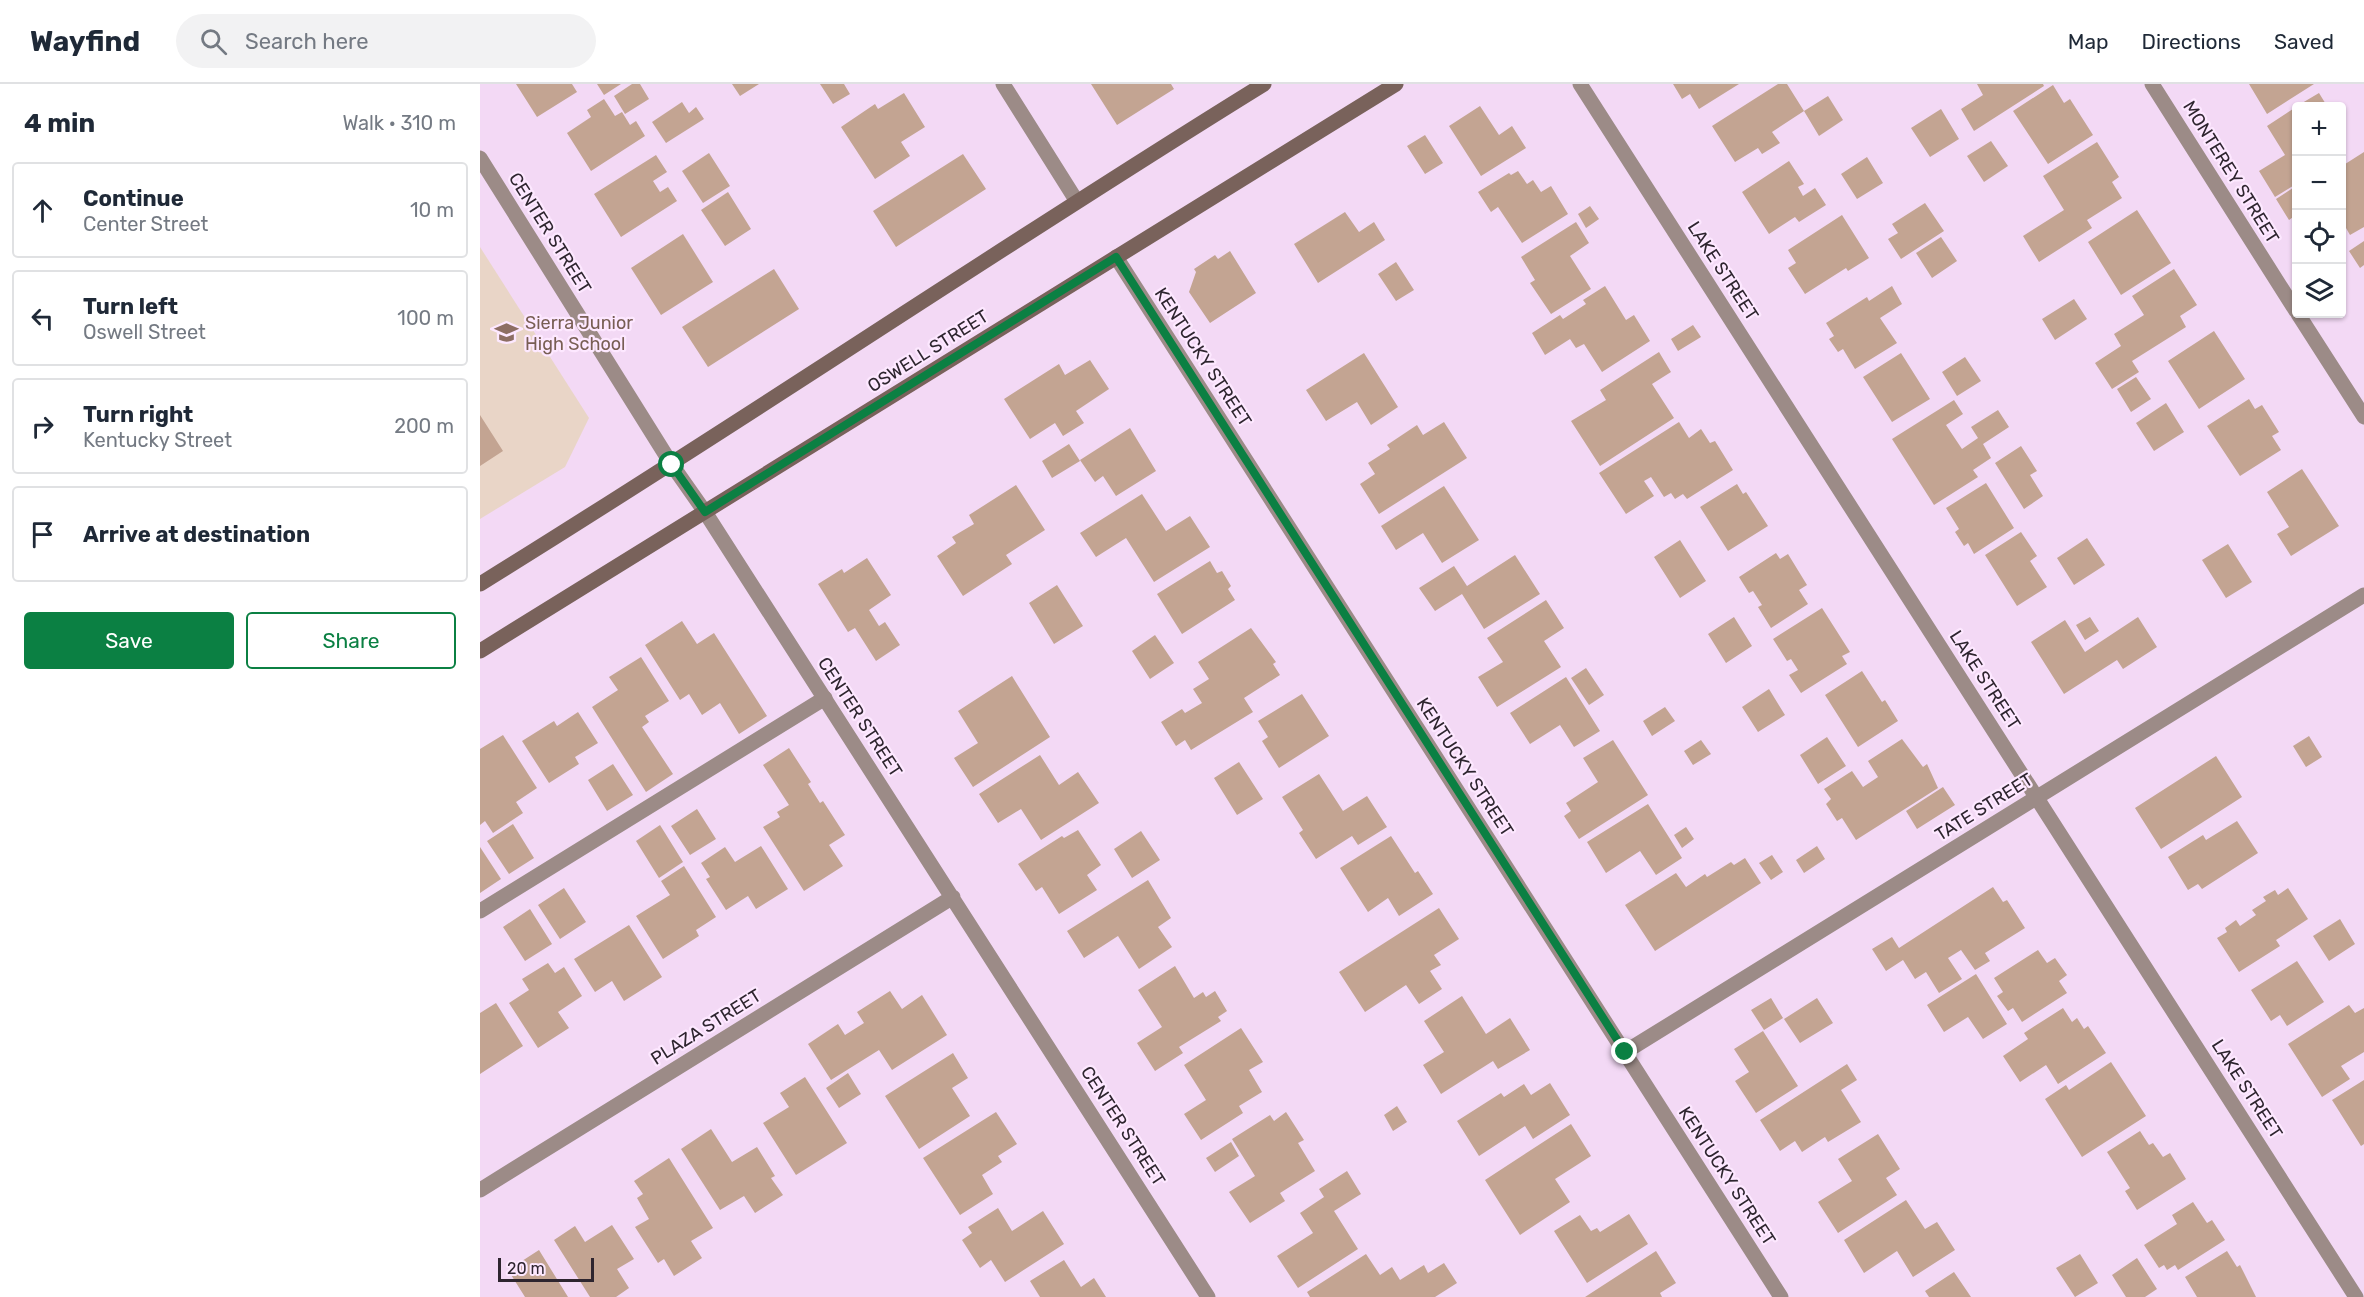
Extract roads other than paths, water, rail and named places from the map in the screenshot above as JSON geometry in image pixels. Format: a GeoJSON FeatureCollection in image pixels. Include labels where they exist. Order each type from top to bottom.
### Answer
{"type":"FeatureCollection","features":[{"type":"Feature","properties":{"kind":"main road"},"geometry":{"type":"LineString","coordinates":[[480,584],[672,465],[1076,200],[1264,84]]}},
{"type":"Feature","properties":{"kind":"main road","name":"OSWELL STREET"},"geometry":{"type":"LineString","coordinates":[[480,651],[1396,84]]}},
{"type":"Feature","properties":{"kind":"street"},"geometry":{"type":"LineString","coordinates":[[1003,84],[1076,200]]}},
{"type":"Feature","properties":{"kind":"street","name":"LAKE STREET"},"geometry":{"type":"LineString","coordinates":[[1580,84],[2356,1297]]}},
{"type":"Feature","properties":{"kind":"street","name":"MONTEREY STREET"},"geometry":{"type":"LineString","coordinates":[[2152,84],[2292,304]]}},
{"type":"Feature","properties":{"kind":"street","name":"CENTER STREET"},"geometry":{"type":"LineString","coordinates":[[480,158],[672,465],[825,698],[1208,1297]]}},
{"type":"Feature","properties":{"kind":"street","name":"KENTUCKY STREET"},"geometry":{"type":"LineString","coordinates":[[1116,257],[1781,1297]]}},
{"type":"Feature","properties":{"kind":"street","name":"MONTEREY STREET"},"geometry":{"type":"LineString","coordinates":[[2301,318],[2364,417]]}},
{"type":"Feature","properties":{"kind":"street","name":"TATE STREET"},"geometry":{"type":"LineString","coordinates":[[1625,1052],[2364,594]]}},
{"type":"Feature","properties":{"kind":"street"},"geometry":{"type":"LineString","coordinates":[[480,911],[825,698]]}},
{"type":"Feature","properties":{"kind":"street","name":"PLAZA STREET"},"geometry":{"type":"LineString","coordinates":[[480,1190],[953,897]]}},
{"type":"Feature","properties":{"kind":"place","name":"Sierra Junior High School"},"geometry":{"type":"Point","coordinates":[507,333]}}]}
